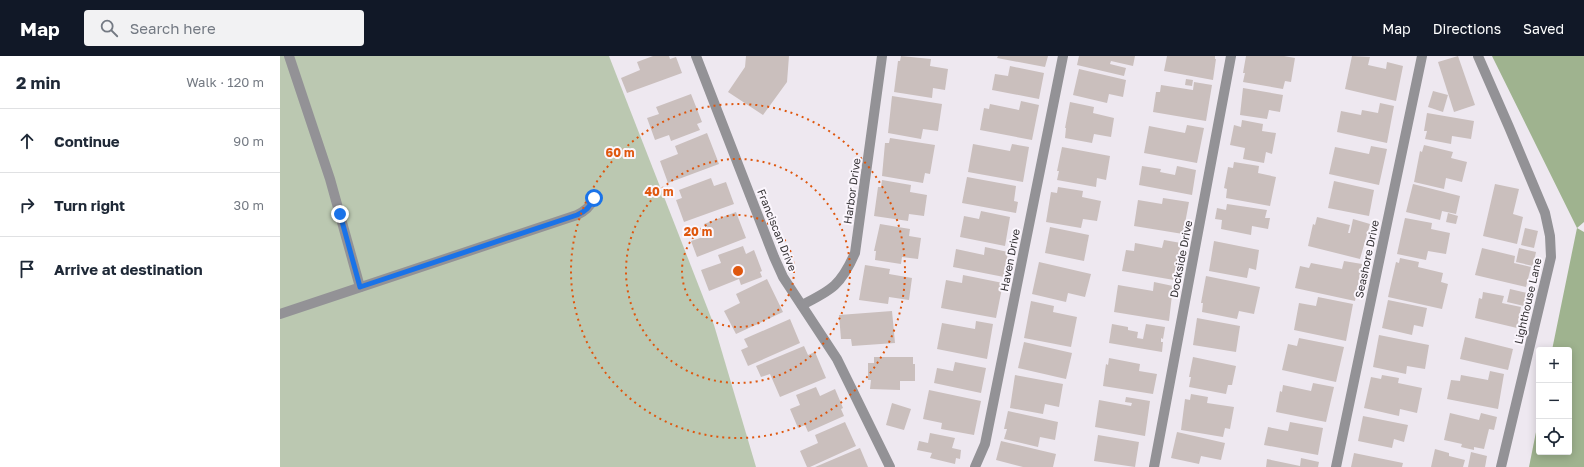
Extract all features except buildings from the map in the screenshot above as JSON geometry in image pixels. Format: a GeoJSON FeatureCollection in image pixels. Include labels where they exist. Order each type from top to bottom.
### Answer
{"type":"FeatureCollection","features":[{"type":"Feature","properties":{"kind":"street"},"geometry":{"type":"LineString","coordinates":[[289,56],[328,172],[360,287]]}},
{"type":"Feature","properties":{"kind":"street","name":"Franciscan Drive"},"geometry":{"type":"LineString","coordinates":[[696,56],[783,277],[837,359],[890,467]]}},
{"type":"Feature","properties":{"kind":"street","name":"Harbor Drive"},"geometry":{"type":"LineString","coordinates":[[802,305],[829,291],[847,272],[855,253],[882,56]]}},
{"type":"Feature","properties":{"kind":"street","name":"Haven Drive"},"geometry":{"type":"LineString","coordinates":[[976,467],[985,444],[1063,56]]}},
{"type":"Feature","properties":{"kind":"street","name":"Dockside Drive"},"geometry":{"type":"LineString","coordinates":[[1154,467],[1231,56]]}},
{"type":"Feature","properties":{"kind":"street","name":"Seashore Drive"},"geometry":{"type":"LineString","coordinates":[[1336,467],[1422,56]]}},
{"type":"Feature","properties":{"kind":"street","name":"Lighthouse Lane"},"geometry":{"type":"LineString","coordinates":[[1478,56],[1536,190],[1545,213],[1550,236],[1551,257],[1502,467]]}},
{"type":"Feature","properties":{"kind":"street"},"geometry":{"type":"LineString","coordinates":[[280,314],[577,215],[591,206],[594,198]]}},
{"type":"Feature","properties":{"kind":"green space"},"geometry":{"type":"Polygon","coordinates":[[[280,56],[609,56],[714,325],[756,467],[280,467],[280,56]]]}},
{"type":"Feature","properties":{"kind":"green space"},"geometry":{"type":"Polygon","coordinates":[[[1492,56],[1584,56],[1584,222],[1577,228],[1492,56]]]}},
{"type":"Feature","properties":{"kind":"green space"},"geometry":{"type":"Polygon","coordinates":[[[1577,228],[1584,232],[1584,467],[1529,467],[1536,432],[1536,455],[1572,455],[1572,347],[1553,347],[1577,228]]]}},
{"type":"Feature","properties":{"kind":"route"},"geometry":{"type":"LineString","coordinates":[[340,214],[360,287],[577,215],[591,206],[594,198]]}}]}
